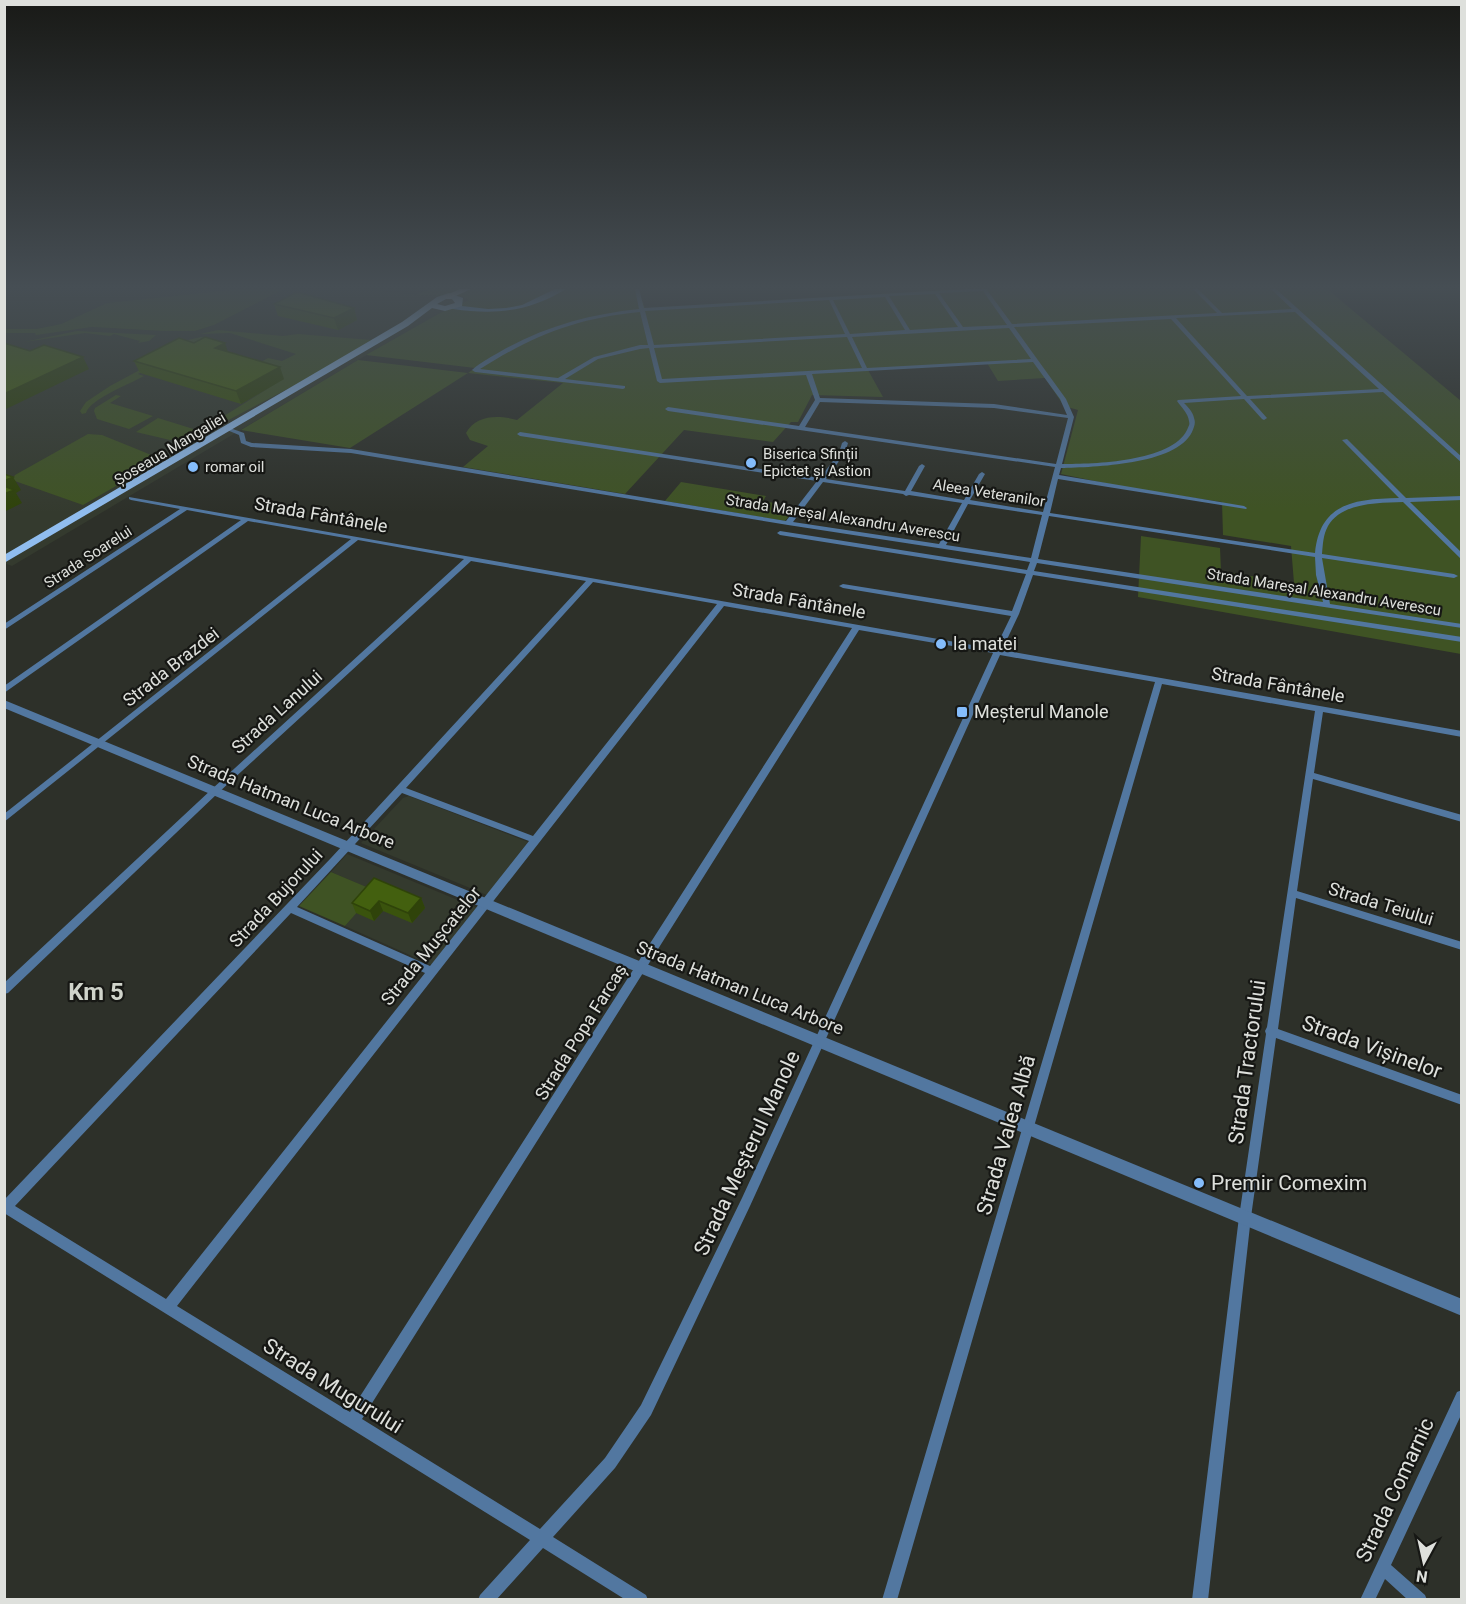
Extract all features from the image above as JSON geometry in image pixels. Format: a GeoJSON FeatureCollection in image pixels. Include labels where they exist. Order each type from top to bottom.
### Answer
{"type":"FeatureCollection","features":[{"type":"Feature","properties":{"kind":"main road","name":"Șoseaua Mangaliei"},"geometry":{"type":"LineString","coordinates":[[4,562],[338,364]]}},
{"type":"Feature","properties":{"kind":"main road","name":"Șoseaua Mangaliei"},"geometry":{"type":"LineString","coordinates":[[4,562],[345,364]]}},
{"type":"Feature","properties":{"kind":"street"},"geometry":{"type":"LineString","coordinates":[[485,364],[475,370],[623,387]]}},
{"type":"Feature","properties":{"kind":"street"},"geometry":{"type":"LineString","coordinates":[[558,380],[586,364]]}},
{"type":"Feature","properties":{"kind":"street"},"geometry":{"type":"LineString","coordinates":[[656,364],[660,381],[962,364]]}},
{"type":"Feature","properties":{"kind":"street"},"geometry":{"type":"LineString","coordinates":[[863,364],[865,369]]}},
{"type":"Feature","properties":{"kind":"street"},"geometry":{"type":"LineString","coordinates":[[818,400],[994,406],[1071,417],[1067,405],[1038,364]]}},
{"type":"Feature","properties":{"kind":"street"},"geometry":{"type":"LineString","coordinates":[[1215,364],[1264,418]]}},
{"type":"Feature","properties":{"kind":"street"},"geometry":{"type":"LineString","coordinates":[[1356,364],[1461,461]]}},
{"type":"Feature","properties":{"kind":"street"},"geometry":{"type":"LineString","coordinates":[[808,372],[818,400]]}},
{"type":"Feature","properties":{"kind":"street"},"geometry":{"type":"LineString","coordinates":[[668,409],[1059,466],[1114,464],[1149,457],[1173,447],[1186,437],[1192,426],[1190,414],[1180,401],[1384,390]]}},
{"type":"Feature","properties":{"kind":"street"},"geometry":{"type":"LineString","coordinates":[[801,428],[818,400]]}},
{"type":"Feature","properties":{"kind":"street","name":"Strada Meșterul Manole"},"geometry":{"type":"LineString","coordinates":[[485,1599],[610,1463],[646,1410],[820,1042],[999,653],[1034,561],[1071,417]]}},
{"type":"Feature","properties":{"kind":"street","name":"Strada Mareșal Alexandru Averescu"},"geometry":{"type":"LineString","coordinates":[[230,430],[242,434],[243,442],[251,445],[351,451],[788,523],[1461,626]]}},
{"type":"Feature","properties":{"kind":"street","name":"Aleea Veteranilor"},"geometry":{"type":"LineString","coordinates":[[520,434],[1454,576]]}},
{"type":"Feature","properties":{"kind":"street"},"geometry":{"type":"LineString","coordinates":[[1345,440],[1461,558]]}},
{"type":"Feature","properties":{"kind":"street"},"geometry":{"type":"LineString","coordinates":[[788,523],[842,453],[845,443]]}},
{"type":"Feature","properties":{"kind":"street"},"geometry":{"type":"LineString","coordinates":[[906,494],[922,466]]}},
{"type":"Feature","properties":{"kind":"street"},"geometry":{"type":"LineString","coordinates":[[941,547],[982,474]]}},
{"type":"Feature","properties":{"kind":"street"},"geometry":{"type":"LineString","coordinates":[[1057,477],[1244,508]]}},
{"type":"Feature","properties":{"kind":"street","name":"Strada Fântânele"},"geometry":{"type":"LineString","coordinates":[[131,498],[1461,734]]}},
{"type":"Feature","properties":{"kind":"street"},"geometry":{"type":"LineString","coordinates":[[1327,606],[1318,556],[1323,528],[1337,512],[1361,503],[1461,498]]}},
{"type":"Feature","properties":{"kind":"street","name":"Strada Soarelui"},"geometry":{"type":"LineString","coordinates":[[4,628],[186,508]]}},
{"type":"Feature","properties":{"kind":"street"},"geometry":{"type":"LineString","coordinates":[[4,690],[246,519]]}},
{"type":"Feature","properties":{"kind":"street","name":"Strada Mareșal Alexandru Averescu"},"geometry":{"type":"LineString","coordinates":[[780,532],[1461,640]]}},
{"type":"Feature","properties":{"kind":"street","name":"Strada Brazdei"},"geometry":{"type":"LineString","coordinates":[[4,819],[356,539]]}},
{"type":"Feature","properties":{"kind":"street","name":"Strada Lanului"},"geometry":{"type":"LineString","coordinates":[[4,990],[215,791],[469,559]]}},
{"type":"Feature","properties":{"kind":"street","name":"Strada Bujorului"},"geometry":{"type":"LineString","coordinates":[[5,1207],[348,846],[591,580]]}},
{"type":"Feature","properties":{"kind":"street"},"geometry":{"type":"LineString","coordinates":[[843,586],[1015,614]]}},
{"type":"Feature","properties":{"kind":"street","name":"Strada Mușcatelor"},"geometry":{"type":"LineString","coordinates":[[167,1308],[721,604]]}},
{"type":"Feature","properties":{"kind":"street","name":"Strada Popa Farcaș"},"geometry":{"type":"LineString","coordinates":[[352,1422],[856,628]]}},
{"type":"Feature","properties":{"kind":"street","name":"Strada Valea Albă"},"geometry":{"type":"LineString","coordinates":[[889,1599],[1159,681]]}},
{"type":"Feature","properties":{"kind":"street","name":"Strada Hatman Luca Arbore"},"geometry":{"type":"LineString","coordinates":[[4,704],[1461,1308]]}},
{"type":"Feature","properties":{"kind":"street","name":"Strada Tractorului"},"geometry":{"type":"LineString","coordinates":[[1200,1599],[1245,1217],[1270,1031],[1319,709]]}},
{"type":"Feature","properties":{"kind":"street"},"geometry":{"type":"LineString","coordinates":[[1309,775],[1461,819]]}},
{"type":"Feature","properties":{"kind":"street"},"geometry":{"type":"LineString","coordinates":[[401,789],[535,840]]}},
{"type":"Feature","properties":{"kind":"street","name":"Strada Teiului"},"geometry":{"type":"LineString","coordinates":[[1292,893],[1461,946]]}},
{"type":"Feature","properties":{"kind":"street"},"geometry":{"type":"LineString","coordinates":[[289,908],[431,971]]}},
{"type":"Feature","properties":{"kind":"street","name":"Strada Vișinelor"},"geometry":{"type":"LineString","coordinates":[[1270,1031],[1461,1100]]}},
{"type":"Feature","properties":{"kind":"street","name":"Strada Mugurului"},"geometry":{"type":"LineString","coordinates":[[5,1207],[641,1599]]}},
{"type":"Feature","properties":{"kind":"street","name":"Strada Comarnic"},"geometry":{"type":"LineString","coordinates":[[1367,1599],[1461,1397]]}},
{"type":"Feature","properties":{"kind":"street"},"geometry":{"type":"LineString","coordinates":[[1383,1568],[1420,1599]]}},
{"type":"Feature","properties":{"kind":"shaded area"},"geometry":{"type":"Polygon","coordinates":[[[4,364],[352,364],[12,566],[4,563],[4,364]]]}},
{"type":"Feature","properties":{"kind":"shaded area"},"geometry":{"type":"Polygon","coordinates":[[[409,796],[528,842],[487,895],[361,843],[403,798],[409,796]]]}},
{"type":"Feature","properties":{"kind":"shaded area"},"geometry":{"type":"Polygon","coordinates":[[[347,854],[477,908],[432,965],[345,926],[375,891],[331,872],[347,854]]]}},
{"type":"Feature","properties":{"kind":"green space"},"geometry":{"type":"Polygon","coordinates":[[[151,364],[158,364],[138,374],[144,376],[102,397],[86,413],[82,414],[80,411],[86,402],[151,364]]]}},
{"type":"Feature","properties":{"kind":"green space"},"geometry":{"type":"Polygon","coordinates":[[[258,364],[331,364],[196,437],[170,440],[136,432],[158,418],[200,431],[283,379],[249,369],[258,364]]]}},
{"type":"Feature","properties":{"kind":"green space"},"geometry":{"type":"Polygon","coordinates":[[[352,364],[391,364],[468,373],[350,448],[241,430],[352,364]]]}},
{"type":"Feature","properties":{"kind":"green space"},"geometry":{"type":"Polygon","coordinates":[[[440,364],[972,364],[868,370],[883,397],[812,395],[798,422],[791,422],[773,442],[684,430],[625,494],[463,467],[488,446],[470,440],[466,433],[470,427],[482,419],[503,417],[517,420],[563,383],[468,373],[475,368],[440,364]]]}},
{"type":"Feature","properties":{"kind":"green space"},"geometry":{"type":"Polygon","coordinates":[[[988,364],[1417,364],[1461,401],[1461,654],[1138,597],[1141,536],[1220,548],[1221,571],[1294,583],[1291,546],[1223,535],[1222,502],[1133,489],[1061,474],[1078,410],[1064,406],[1045,378],[998,381],[988,364]]]}},
{"type":"Feature","properties":{"kind":"green space"},"geometry":{"type":"Polygon","coordinates":[[[116,395],[121,396],[110,403],[153,416],[129,429],[97,419],[95,408],[116,395]]]}},
{"type":"Feature","properties":{"kind":"green space"},"geometry":{"type":"Polygon","coordinates":[[[88,434],[102,435],[151,455],[150,461],[130,478],[83,505],[12,480],[15,475],[88,434]]]}},
{"type":"Feature","properties":{"kind":"green space"},"geometry":{"type":"Polygon","coordinates":[[[681,482],[766,496],[763,501],[797,507],[785,521],[665,501],[681,482]]]}},
{"type":"Feature","properties":{"kind":"green space"},"geometry":{"type":"Polygon","coordinates":[[[331,872],[376,891],[345,926],[299,906],[331,872]]]}},
{"type":"Feature","properties":{"kind":"building"},"geometry":{"type":"Polygon","coordinates":[[[4,364],[68,364],[4,394],[4,364]]]}},
{"type":"Feature","properties":{"kind":"building"},"geometry":{"type":"Polygon","coordinates":[[[144,364],[269,364],[280,367],[236,391],[144,364]]]}},
{"type":"Feature","properties":{"kind":"building"},"geometry":{"type":"Polygon","coordinates":[[[4,474],[13,477],[4,481],[4,474]]]}},
{"type":"Feature","properties":{"kind":"building"},"geometry":{"type":"Polygon","coordinates":[[[4,486],[14,490],[4,494],[4,486]]]}},
{"type":"Feature","properties":{"kind":"building"},"geometry":{"type":"Polygon","coordinates":[[[374,878],[421,898],[408,913],[379,901],[370,911],[352,903],[374,878]]]}},
{"type":"Feature","properties":{"kind":"place","name":"Biserica Sfinții Epictet și Astion"},"geometry":{"type":"Point","coordinates":[751,463]}},
{"type":"Feature","properties":{"kind":"place","name":"romar oil"},"geometry":{"type":"Point","coordinates":[193,467]}},
{"type":"Feature","properties":{"kind":"place","name":"la matei"},"geometry":{"type":"Point","coordinates":[941,644]}},
{"type":"Feature","properties":{"kind":"place","name":"Meșterul Manole"},"geometry":{"type":"Point","coordinates":[962,712]}},
{"type":"Feature","properties":{"kind":"place","name":"Premir Comexim"},"geometry":{"type":"Point","coordinates":[1199,1183]}},
{"type":"Feature","properties":{"kind":"district","name":"Km 5"},"geometry":{"type":"Point","coordinates":[96,992]}}]}
